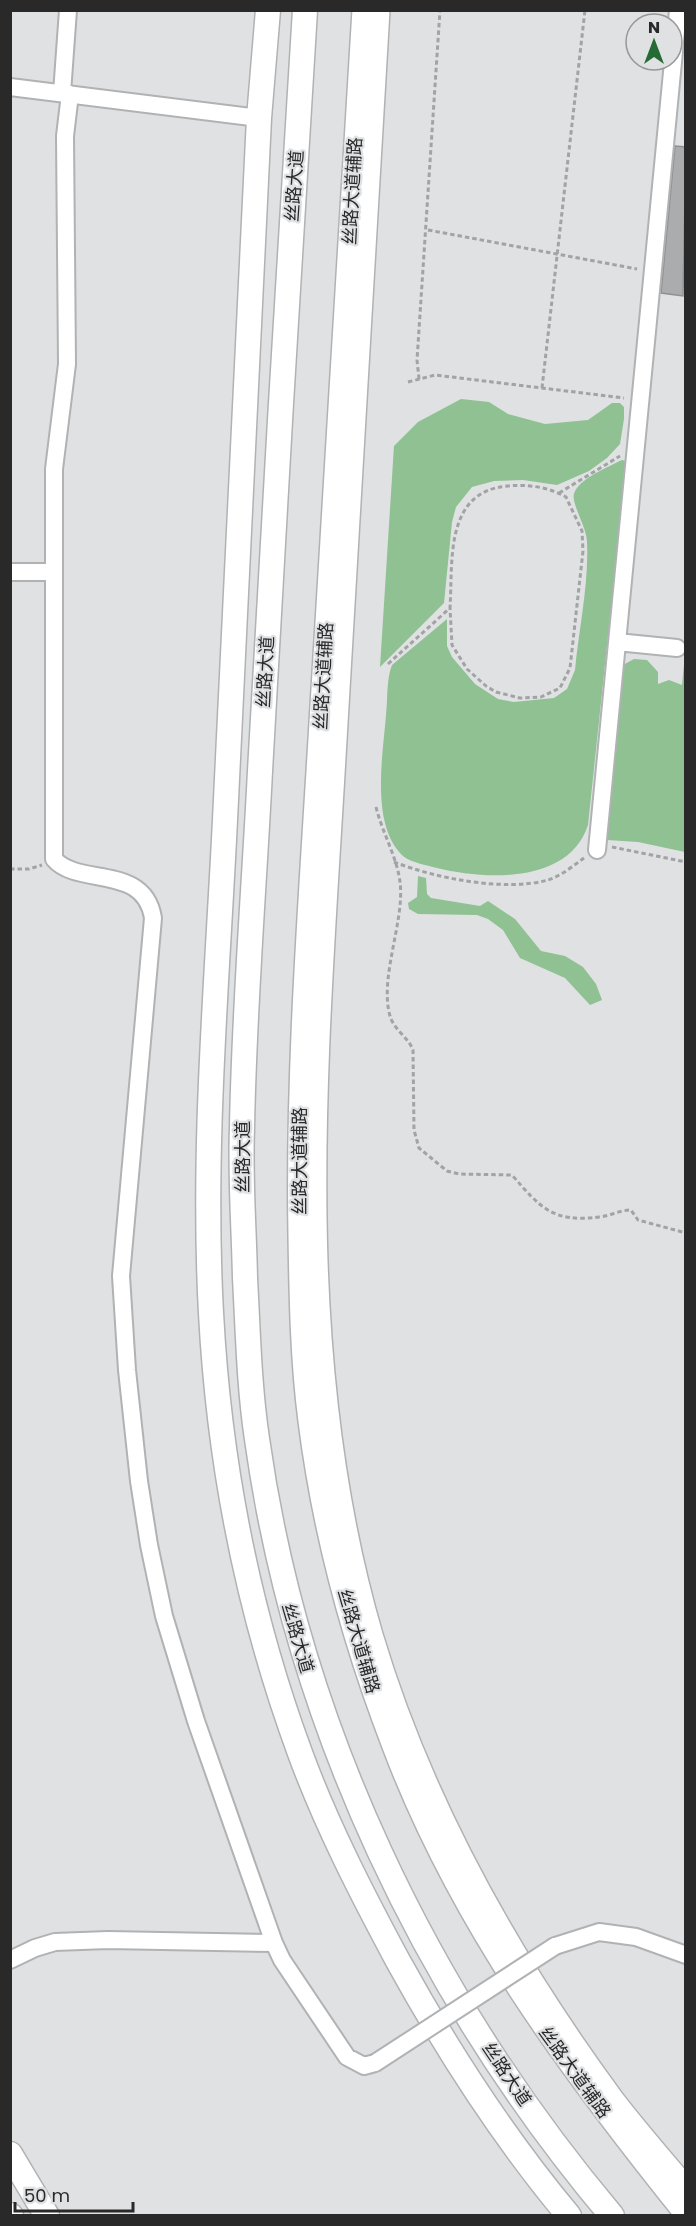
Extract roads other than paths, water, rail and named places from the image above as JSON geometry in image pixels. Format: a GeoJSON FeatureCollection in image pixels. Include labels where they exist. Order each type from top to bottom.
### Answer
{"type":"FeatureCollection","features":[{"type":"Feature","properties":{"kind":"highway","name":"丝路大道"},"geometry":{"type":"LineString","coordinates":[[268,10],[259,118],[208,1111],[211,1312],[224,1450],[246,1572],[260,1627],[300,1754],[334,1831],[378,1923],[425,2010],[474,2090],[569,2216]]}},
{"type":"Feature","properties":{"kind":"highway","name":"丝路大道"},"geometry":{"type":"LineString","coordinates":[[305,10],[274,500],[242,1122],[242,1219],[248,1341],[256,1436],[282,1581],[305,1662],[332,1742],[382,1858],[434,1956],[492,2052],[552,2141],[612,2216]]}},
{"type":"Feature","properties":{"kind":"highway"},"geometry":{"type":"LineString","coordinates":[[10,2154],[46,2216]]}},
{"type":"Feature","properties":{"kind":"main road","name":"丝路大道辅路"},"geometry":{"type":"LineString","coordinates":[[363,10],[298,1116],[300,1322],[309,1424],[328,1532],[357,1641],[390,1740],[431,1833],[481,1930],[541,2026],[598,2105],[685,2215]]}},
{"type":"Feature","properties":{"kind":"main road","name":"丝路大道辅路"},"geometry":{"type":"LineString","coordinates":[[379,10],[314,1142],[320,1353],[328,1421],[346,1531],[373,1637],[416,1756],[448,1830],[499,1926],[557,2018],[616,2102],[686,2187]]}},
{"type":"Feature","properties":{"kind":"street"},"geometry":{"type":"LineString","coordinates":[[68,10],[65,136],[66,364],[54,469],[52,572],[55,637],[54,860],[63,867],[130,885],[151,904],[153,918],[121,1276],[127,1370],[139,1481],[149,1545],[164,1616],[196,1721],[282,1960],[347,2057],[364,2066],[375,2063],[555,1946],[599,1932],[636,1937],[685,1957]]}},
{"type":"Feature","properties":{"kind":"street"},"geometry":{"type":"LineString","coordinates":[[597,850],[678,10]]}},
{"type":"Feature","properties":{"kind":"street"},"geometry":{"type":"LineString","coordinates":[[10,87],[259,118]]}},
{"type":"Feature","properties":{"kind":"street"},"geometry":{"type":"LineString","coordinates":[[10,572],[52,572]]}},
{"type":"Feature","properties":{"kind":"street"},"geometry":{"type":"LineString","coordinates":[[617,642],[677,648]]}},
{"type":"Feature","properties":{"kind":"street"},"geometry":{"type":"LineString","coordinates":[[10,1960],[35,1948],[55,1942],[108,1940],[274,1943]]}}]}
